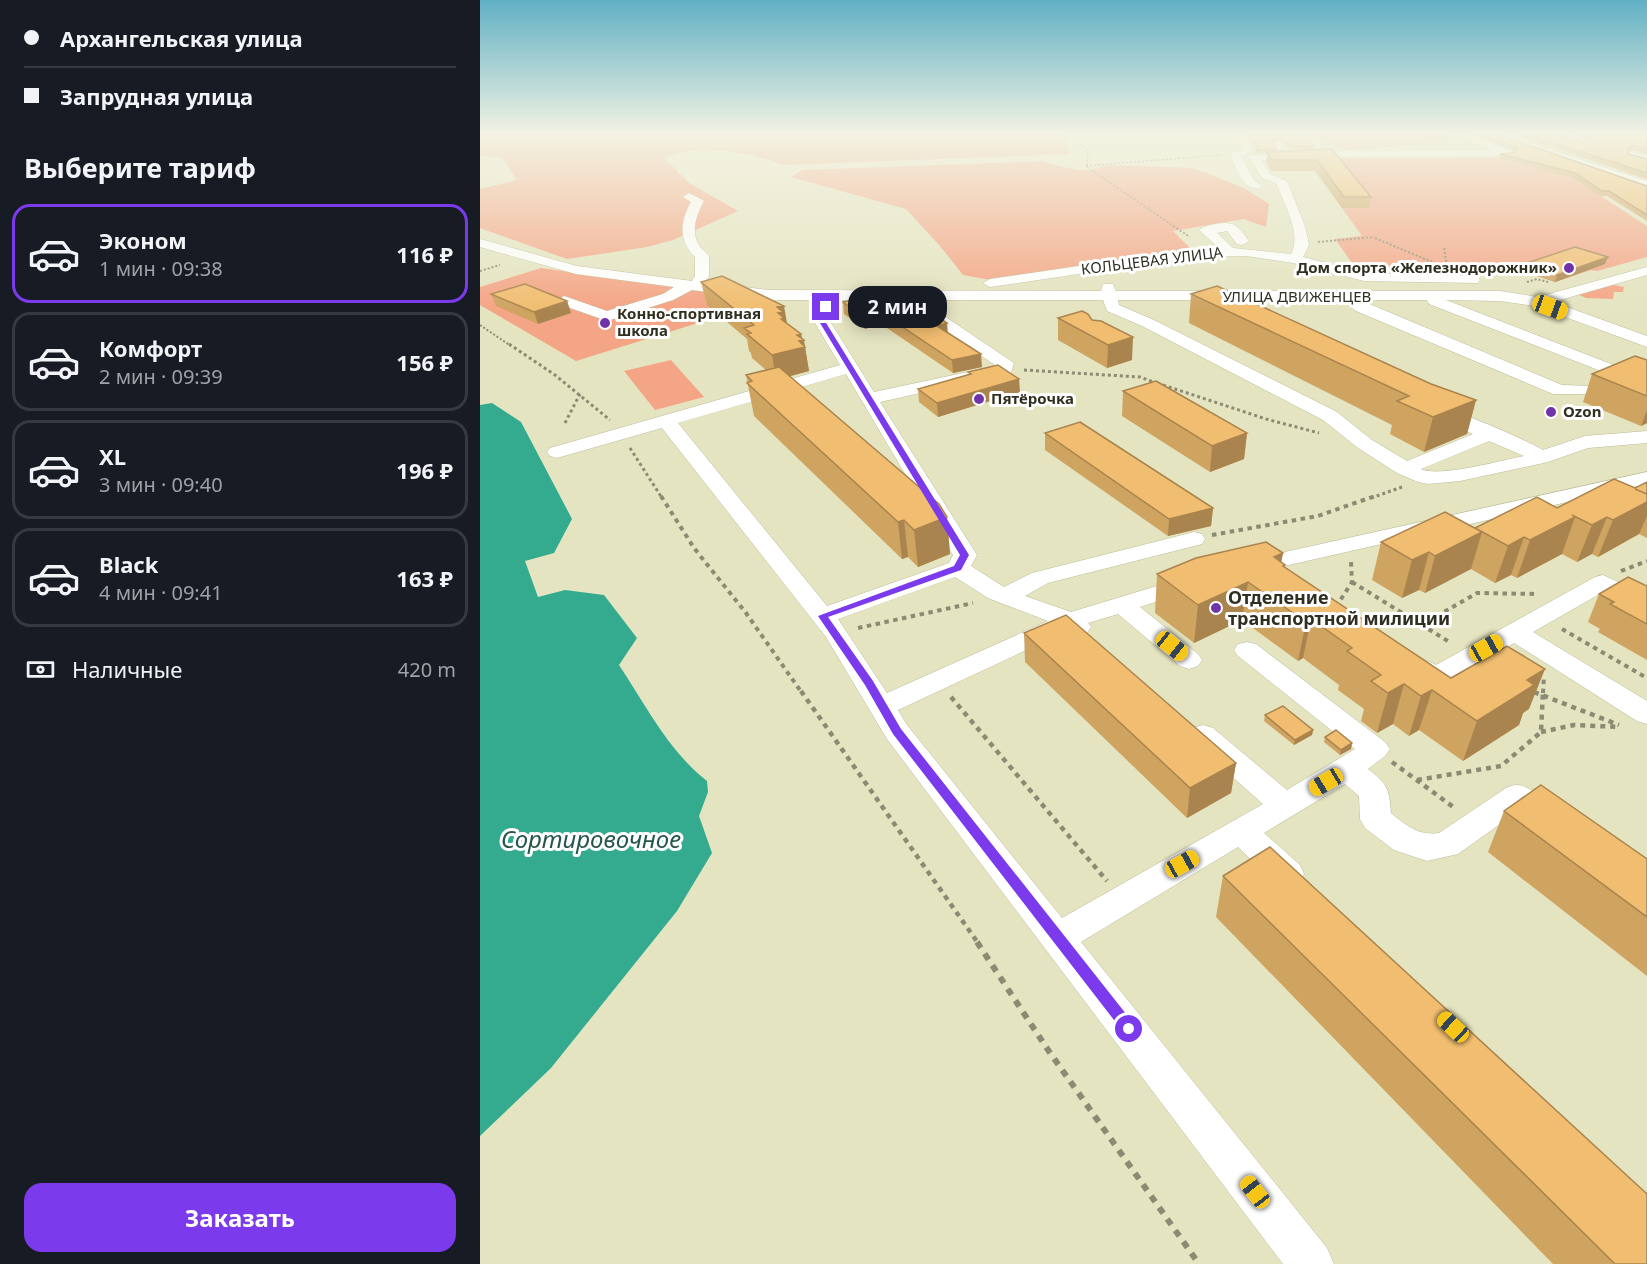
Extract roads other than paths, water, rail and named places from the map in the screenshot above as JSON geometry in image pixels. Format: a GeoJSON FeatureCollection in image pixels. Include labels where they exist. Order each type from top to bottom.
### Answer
{"type":"FeatureCollection","features":[{"type":"Feature","properties":{"kind":"street"},"geometry":{"type":"LineString","coordinates":[[1279,193],[1288,196]]}},
{"type":"Feature","properties":{"kind":"street"},"geometry":{"type":"LineString","coordinates":[[1287,193],[1296,214],[1302,245],[1295,259]]}},
{"type":"Feature","properties":{"kind":"street"},"geometry":{"type":"LineString","coordinates":[[564,301],[607,316],[668,297],[692,286],[702,276],[702,256],[692,245],[689,231],[690,217],[698,201],[689,197]]}},
{"type":"Feature","properties":{"kind":"street"},"geometry":{"type":"LineString","coordinates":[[1219,311],[1194,283],[1191,263],[1249,262],[1244,247],[1230,227],[1206,230],[1226,247],[1227,252]]}},
{"type":"Feature","properties":{"kind":"street","name":"УЛИЦА ДВИЖЕНЦЕВ"},"geometry":{"type":"LineString","coordinates":[[480,243],[576,270],[768,295],[1110,296],[1194,283],[1344,297],[1500,296],[1538,302],[1647,342]]}},
{"type":"Feature","properties":{"kind":"street","name":"КОЛЬЦЕВАЯ УЛИЦА"},"geometry":{"type":"LineString","coordinates":[[905,296],[1211,252],[1227,252],[1244,247],[1365,277],[1482,280],[1512,287],[1538,302]]}},
{"type":"Feature","properties":{"kind":"street"},"geometry":{"type":"LineString","coordinates":[[1104,267],[1112,308],[1148,323],[1330,416],[1365,444],[1411,472],[1428,478],[1460,475],[1541,458],[1585,442],[1647,437]]}},
{"type":"Feature","properties":{"kind":"street"},"geometry":{"type":"LineString","coordinates":[[1538,302],[1647,271]]}},
{"type":"Feature","properties":{"kind":"street"},"geometry":{"type":"LineString","coordinates":[[1621,278],[1647,287]]}},
{"type":"Feature","properties":{"kind":"street"},"geometry":{"type":"LineString","coordinates":[[830,625],[958,568],[965,555],[820,318],[832,295]]}},
{"type":"Feature","properties":{"kind":"street"},"geometry":{"type":"LineString","coordinates":[[868,399],[1005,369],[1005,363],[905,296]]}},
{"type":"Feature","properties":{"kind":"street"},"geometry":{"type":"LineString","coordinates":[[1344,297],[1361,308],[1559,390],[1587,390]]}},
{"type":"Feature","properties":{"kind":"street"},"geometry":{"type":"LineString","coordinates":[[1429,297],[1438,304],[1647,384]]}},
{"type":"Feature","properties":{"kind":"street"},"geometry":{"type":"LineString","coordinates":[[1118,331],[1148,323]]}},
{"type":"Feature","properties":{"kind":"street"},"geometry":{"type":"LineString","coordinates":[[557,452],[849,368]]}},
{"type":"Feature","properties":{"kind":"street"},"geometry":{"type":"LineString","coordinates":[[1420,406],[1452,416],[1528,449],[1541,458]]}},
{"type":"Feature","properties":{"kind":"street"},"geometry":{"type":"LineString","coordinates":[[667,422],[830,625],[897,732],[1311,1264]]}},
{"type":"Feature","properties":{"kind":"street"},"geometry":{"type":"LineString","coordinates":[[1411,472],[1489,434]]}},
{"type":"Feature","properties":{"kind":"street"},"geometry":{"type":"LineString","coordinates":[[882,706],[1070,620],[1120,603],[1262,563],[1647,478]]}},
{"type":"Feature","properties":{"kind":"street"},"geometry":{"type":"LineString","coordinates":[[1006,596],[1040,578],[1194,539]]}},
{"type":"Feature","properties":{"kind":"street"},"geometry":{"type":"LineString","coordinates":[[1262,563],[1286,579]]}},
{"type":"Feature","properties":{"kind":"street"},"geometry":{"type":"LineString","coordinates":[[958,568],[968,578],[1006,596],[1070,620],[1097,643]]}},
{"type":"Feature","properties":{"kind":"street"},"geometry":{"type":"LineString","coordinates":[[1398,653],[1435,677],[1603,582],[1647,605]]}},
{"type":"Feature","properties":{"kind":"street"},"geometry":{"type":"LineString","coordinates":[[1120,603],[1189,660]]}},
{"type":"Feature","properties":{"kind":"street"},"geometry":{"type":"LineString","coordinates":[[1514,632],[1647,714]]}},
{"type":"Feature","properties":{"kind":"street"},"geometry":{"type":"LineString","coordinates":[[1059,938],[1122,897],[1286,806],[1375,749],[1247,650]]}},
{"type":"Feature","properties":{"kind":"street"},"geometry":{"type":"LineString","coordinates":[[1187,721],[1286,806]]}},
{"type":"Feature","properties":{"kind":"street"},"geometry":{"type":"LineString","coordinates":[[1347,769],[1374,791],[1376,819],[1405,841],[1427,848],[1447,845],[1517,796],[1571,835]]}},
{"type":"Feature","properties":{"kind":"street"},"geometry":{"type":"LineString","coordinates":[[1242,832],[1312,897]]}},
{"type":"Feature","properties":{"kind":"water","name":"Сортировочное"},"geometry":{"type":"Polygon","coordinates":[[[492,403],[521,422],[572,519],[554,553],[525,561],[538,597],[565,590],[604,595],[637,638],[619,665],[669,742],[707,781],[708,792],[699,816],[712,853],[677,911],[551,1068],[480,1136],[480,405],[492,403]]]}},
{"type":"Feature","properties":{"kind":"place","name":"Дом спорта «Железнодорожник»"},"geometry":{"type":"Point","coordinates":[1569,268]}},
{"type":"Feature","properties":{"kind":"place","name":"Конно-спортивная школа"},"geometry":{"type":"Point","coordinates":[605,323]}},
{"type":"Feature","properties":{"kind":"place","name":"Пятёрочка"},"geometry":{"type":"Point","coordinates":[979,399]}},
{"type":"Feature","properties":{"kind":"place","name":"Ozon"},"geometry":{"type":"Point","coordinates":[1551,412]}},
{"type":"Feature","properties":{"kind":"place","name":"Отделение транспортной милиции"},"geometry":{"type":"Point","coordinates":[1216,608]}}]}
